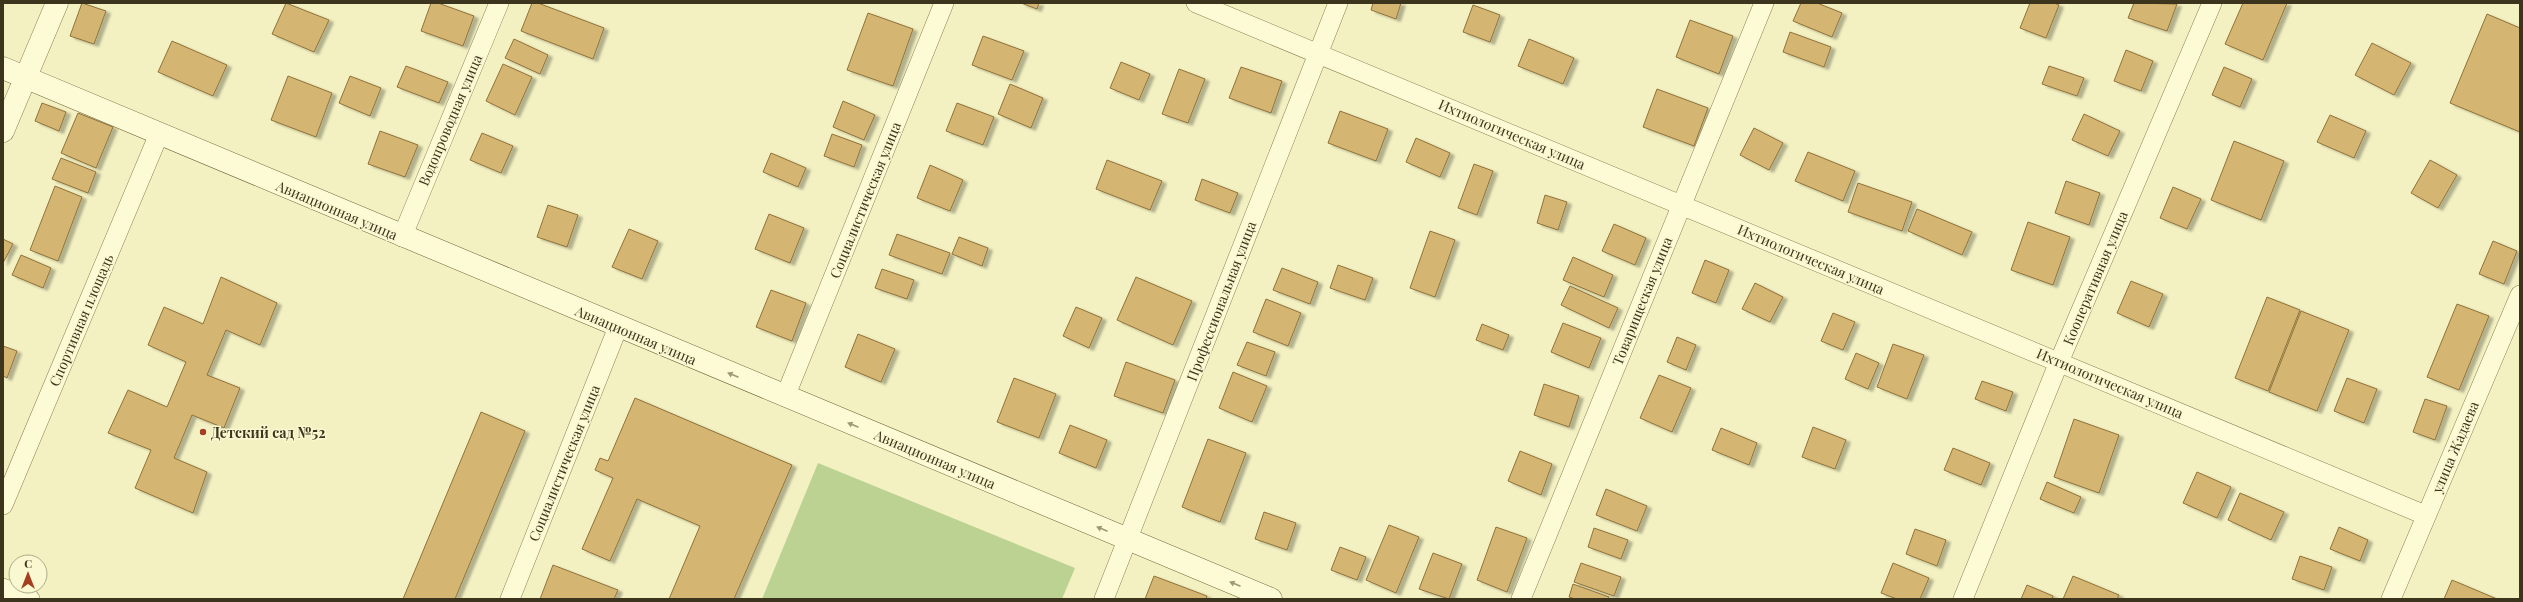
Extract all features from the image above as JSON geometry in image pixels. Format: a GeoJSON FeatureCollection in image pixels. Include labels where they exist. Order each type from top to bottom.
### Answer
{"type":"FeatureCollection","features":[{"type":"Feature","properties":{"kind":"main road"},"geometry":{"type":"LineString","coordinates":[[3,131],[57,3]]}},
{"type":"Feature","properties":{"kind":"main road","name":"Авиационная улица"},"geometry":{"type":"LineString","coordinates":[[3,68],[402,237],[1271,599]]}},
{"type":"Feature","properties":{"kind":"street","name":"Водопроводная улица"},"geometry":{"type":"LineString","coordinates":[[402,237],[499,3]]}},
{"type":"Feature","properties":{"kind":"street","name":"Социалистическая улица"},"geometry":{"type":"LineString","coordinates":[[785,397],[944,3]]}},
{"type":"Feature","properties":{"kind":"street","name":"Ихтиологическая улица"},"geometry":{"type":"LineString","coordinates":[[1196,3],[2425,515]]}},
{"type":"Feature","properties":{"kind":"street","name":"Профессиональная улица"},"geometry":{"type":"LineString","coordinates":[[1104,599],[1338,3]]}},
{"type":"Feature","properties":{"kind":"street","name":"Товарищеская улица"},"geometry":{"type":"LineString","coordinates":[[1520,599],[1764,3]]}},
{"type":"Feature","properties":{"kind":"street","name":"Кооперативная улица"},"geometry":{"type":"LineString","coordinates":[[1963,599],[2059,362],[2212,3]]}},
{"type":"Feature","properties":{"kind":"street","name":"Спортивная площадь"},"geometry":{"type":"LineString","coordinates":[[3,505],[159,134]]}},
{"type":"Feature","properties":{"kind":"street","name":"улица Жадаева"},"geometry":{"type":"LineString","coordinates":[[2391,599],[2425,515],[2520,295]]}},
{"type":"Feature","properties":{"kind":"street","name":"Социалистическая улица"},"geometry":{"type":"LineString","coordinates":[[510,599],[618,327]]}},
{"type":"Feature","properties":{"kind":"street"},"geometry":{"type":"LineString","coordinates":[[3,588],[30,599]]}},
{"type":"Feature","properties":{"kind":"green space"},"geometry":{"type":"Polygon","coordinates":[[[818,463],[1075,568],[1062,599],[762,599],[818,463]]]}},
{"type":"Feature","properties":{"kind":"building"},"geometry":{"type":"Polygon","coordinates":[[[82,3],[106,11],[94,44],[70,36],[82,3]]]}},
{"type":"Feature","properties":{"kind":"building"},"geometry":{"type":"Polygon","coordinates":[[[286,3],[329,20],[314,52],[272,34],[286,3]]]}},
{"type":"Feature","properties":{"kind":"building"},"geometry":{"type":"Polygon","coordinates":[[[431,3],[438,3],[474,16],[463,46],[421,31],[431,3]]]}},
{"type":"Feature","properties":{"kind":"building"},"geometry":{"type":"Polygon","coordinates":[[[532,3],[538,3],[604,28],[593,59],[521,31],[532,3]]]}},
{"type":"Feature","properties":{"kind":"building"},"geometry":{"type":"Polygon","coordinates":[[[1021,3],[1039,3],[1037,9],[1021,3]]]}},
{"type":"Feature","properties":{"kind":"building"},"geometry":{"type":"Polygon","coordinates":[[[1373,3],[1401,3],[1396,19],[1371,10],[1373,3]]]}},
{"type":"Feature","properties":{"kind":"building"},"geometry":{"type":"Polygon","coordinates":[[[1801,3],[1817,3],[1842,13],[1832,37],[1793,21],[1801,3]]]}},
{"type":"Feature","properties":{"kind":"building"},"geometry":{"type":"Polygon","coordinates":[[[2030,3],[2054,3],[2059,5],[2046,38],[2020,28],[2030,3]]]}},
{"type":"Feature","properties":{"kind":"building"},"geometry":{"type":"Polygon","coordinates":[[[2134,3],[2177,4],[2167,31],[2128,18],[2134,3]]]}},
{"type":"Feature","properties":{"kind":"building"},"geometry":{"type":"Polygon","coordinates":[[[2243,3],[2287,3],[2263,60],[2225,44],[2243,3]]]}},
{"type":"Feature","properties":{"kind":"building"},"geometry":{"type":"Polygon","coordinates":[[[1473,5],[1500,15],[1490,42],[1463,32],[1473,5]]]}},
{"type":"Feature","properties":{"kind":"building"},"geometry":{"type":"Polygon","coordinates":[[[868,13],[913,29],[893,86],[847,70],[868,13]]]}},
{"type":"Feature","properties":{"kind":"building"},"geometry":{"type":"Polygon","coordinates":[[[2487,14],[2520,28],[2520,132],[2450,103],[2487,14]]]}},
{"type":"Feature","properties":{"kind":"building"},"geometry":{"type":"Polygon","coordinates":[[[1690,20],[1733,36],[1719,74],[1676,57],[1690,20]]]}},
{"type":"Feature","properties":{"kind":"building"},"geometry":{"type":"Polygon","coordinates":[[[1790,32],[1831,47],[1824,67],[1783,52],[1790,32]]]}},
{"type":"Feature","properties":{"kind":"building"},"geometry":{"type":"Polygon","coordinates":[[[983,36],[1024,51],[1012,80],[972,65],[983,36]]]}},
{"type":"Feature","properties":{"kind":"building"},"geometry":{"type":"Polygon","coordinates":[[[514,39],[548,55],[540,74],[505,58],[514,39]]]}},
{"type":"Feature","properties":{"kind":"building"},"geometry":{"type":"Polygon","coordinates":[[[1529,39],[1574,58],[1563,84],[1518,66],[1529,39]]]}},
{"type":"Feature","properties":{"kind":"building"},"geometry":{"type":"Polygon","coordinates":[[[172,41],[227,65],[213,96],[158,72],[172,41]]]}},
{"type":"Feature","properties":{"kind":"building"},"geometry":{"type":"Polygon","coordinates":[[[2372,43],[2411,63],[2394,95],[2355,75],[2372,43]]]}},
{"type":"Feature","properties":{"kind":"building"},"geometry":{"type":"Polygon","coordinates":[[[2126,50],[2153,61],[2141,91],[2114,81],[2126,50]]]}},
{"type":"Feature","properties":{"kind":"building"},"geometry":{"type":"Polygon","coordinates":[[[1121,62],[1150,74],[1139,100],[1110,88],[1121,62]]]}},
{"type":"Feature","properties":{"kind":"building"},"geometry":{"type":"Polygon","coordinates":[[[503,64],[532,77],[515,115],[486,101],[503,64]]]}},
{"type":"Feature","properties":{"kind":"building"},"geometry":{"type":"Polygon","coordinates":[[[406,66],[448,82],[439,103],[397,87],[406,66]]]}},
{"type":"Feature","properties":{"kind":"building"},"geometry":{"type":"Polygon","coordinates":[[[2049,66],[2084,78],[2077,96],[2042,84],[2049,66]]]}},
{"type":"Feature","properties":{"kind":"building"},"geometry":{"type":"Polygon","coordinates":[[[1241,67],[1282,81],[1271,113],[1229,98],[1241,67]]]}},
{"type":"Feature","properties":{"kind":"building"},"geometry":{"type":"Polygon","coordinates":[[[2224,67],[2252,79],[2240,107],[2212,95],[2224,67]]]}},
{"type":"Feature","properties":{"kind":"building"},"geometry":{"type":"Polygon","coordinates":[[[1179,69],[1205,79],[1188,123],[1162,114],[1179,69]]]}},
{"type":"Feature","properties":{"kind":"building"},"geometry":{"type":"Polygon","coordinates":[[[288,76],[332,93],[316,137],[271,120],[288,76]]]}},
{"type":"Feature","properties":{"kind":"building"},"geometry":{"type":"Polygon","coordinates":[[[350,76],[381,88],[370,116],[339,103],[350,76]]]}},
{"type":"Feature","properties":{"kind":"building"},"geometry":{"type":"Polygon","coordinates":[[[1010,84],[1043,98],[1031,128],[998,114],[1010,84]]]}},
{"type":"Feature","properties":{"kind":"building"},"geometry":{"type":"Polygon","coordinates":[[[1657,89],[1708,108],[1694,146],[1643,127],[1657,89]]]}},
{"type":"Feature","properties":{"kind":"building"},"geometry":{"type":"Polygon","coordinates":[[[843,101],[875,115],[864,140],[833,127],[843,101]]]}},
{"type":"Feature","properties":{"kind":"building"},"geometry":{"type":"Polygon","coordinates":[[[42,103],[66,112],[59,131],[35,121],[42,103]]]}},
{"type":"Feature","properties":{"kind":"building"},"geometry":{"type":"Polygon","coordinates":[[[957,103],[994,117],[983,145],[946,131],[957,103]]]}},
{"type":"Feature","properties":{"kind":"building"},"geometry":{"type":"Polygon","coordinates":[[[1340,111],[1388,129],[1376,161],[1328,143],[1340,111]]]}},
{"type":"Feature","properties":{"kind":"building"},"geometry":{"type":"Polygon","coordinates":[[[78,113],[113,127],[96,168],[61,153],[78,113]]]}},
{"type":"Feature","properties":{"kind":"building"},"geometry":{"type":"Polygon","coordinates":[[[2084,114],[2120,131],[2108,156],[2072,140],[2084,114]]]}},
{"type":"Feature","properties":{"kind":"building"},"geometry":{"type":"Polygon","coordinates":[[[2330,115],[2366,131],[2354,158],[2317,142],[2330,115]]]}},
{"type":"Feature","properties":{"kind":"building"},"geometry":{"type":"Polygon","coordinates":[[[1754,128],[1783,143],[1769,170],[1740,155],[1754,128]]]}},
{"type":"Feature","properties":{"kind":"building"},"geometry":{"type":"Polygon","coordinates":[[[380,131],[418,145],[405,177],[368,164],[380,131]]]}},
{"type":"Feature","properties":{"kind":"building"},"geometry":{"type":"Polygon","coordinates":[[[482,133],[513,146],[501,173],[470,160],[482,133]]]}},
{"type":"Feature","properties":{"kind":"building"},"geometry":{"type":"Polygon","coordinates":[[[832,134],[862,145],[854,167],[824,156],[832,134]]]}},
{"type":"Feature","properties":{"kind":"building"},"geometry":{"type":"Polygon","coordinates":[[[1416,138],[1450,153],[1440,177],[1406,162],[1416,138]]]}},
{"type":"Feature","properties":{"kind":"building"},"geometry":{"type":"Polygon","coordinates":[[[2234,141],[2284,161],[2261,220],[2211,200],[2234,141]]]}},
{"type":"Feature","properties":{"kind":"building"},"geometry":{"type":"Polygon","coordinates":[[[1808,152],[1855,171],[1843,201],[1795,181],[1808,152]]]}},
{"type":"Feature","properties":{"kind":"building"},"geometry":{"type":"Polygon","coordinates":[[[771,153],[806,168],[798,187],[763,172],[771,153]]]}},
{"type":"Feature","properties":{"kind":"building"},"geometry":{"type":"Polygon","coordinates":[[[61,158],[96,172],[88,193],[52,179],[61,158]]]}},
{"type":"Feature","properties":{"kind":"building"},"geometry":{"type":"Polygon","coordinates":[[[1107,160],[1162,181],[1150,210],[1096,189],[1107,160]]]}},
{"type":"Feature","properties":{"kind":"building"},"geometry":{"type":"Polygon","coordinates":[[[2430,160],[2457,175],[2438,208],[2411,193],[2430,160]]]}},
{"type":"Feature","properties":{"kind":"building"},"geometry":{"type":"Polygon","coordinates":[[[1474,164],[1493,171],[1477,215],[1458,208],[1474,164]]]}},
{"type":"Feature","properties":{"kind":"building"},"geometry":{"type":"Polygon","coordinates":[[[930,165],[963,180],[950,211],[917,198],[930,165]]]}},
{"type":"Feature","properties":{"kind":"building"},"geometry":{"type":"Polygon","coordinates":[[[1202,179],[1238,193],[1230,213],[1195,200],[1202,179]]]}},
{"type":"Feature","properties":{"kind":"building"},"geometry":{"type":"Polygon","coordinates":[[[2066,181],[2100,193],[2089,225],[2055,213],[2066,181]]]}},
{"type":"Feature","properties":{"kind":"building"},"geometry":{"type":"Polygon","coordinates":[[[1858,183],[1912,202],[1902,231],[1848,212],[1858,183]]]}},
{"type":"Feature","properties":{"kind":"building"},"geometry":{"type":"Polygon","coordinates":[[[55,186],[82,197],[58,261],[30,250],[55,186]]]}},
{"type":"Feature","properties":{"kind":"building"},"geometry":{"type":"Polygon","coordinates":[[[2173,187],[2201,199],[2187,229],[2160,218],[2173,187]]]}},
{"type":"Feature","properties":{"kind":"building"},"geometry":{"type":"Polygon","coordinates":[[[1545,195],[1567,202],[1558,230],[1537,223],[1545,195]]]}},
{"type":"Feature","properties":{"kind":"building"},"geometry":{"type":"Polygon","coordinates":[[[548,205],[578,215],[567,247],[537,237],[548,205]]]}},
{"type":"Feature","properties":{"kind":"building"},"geometry":{"type":"Polygon","coordinates":[[[1917,209],[1972,232],[1962,255],[1908,231],[1917,209]]]}},
{"type":"Feature","properties":{"kind":"building"},"geometry":{"type":"Polygon","coordinates":[[[769,214],[804,228],[790,263],[755,249],[769,214]]]}},
{"type":"Feature","properties":{"kind":"building"},"geometry":{"type":"Polygon","coordinates":[[[2028,222],[2070,237],[2053,285],[2011,270],[2028,222]]]}},
{"type":"Feature","properties":{"kind":"building"},"geometry":{"type":"Polygon","coordinates":[[[1614,224],[1646,238],[1635,265],[1602,251],[1614,224]]]}},
{"type":"Feature","properties":{"kind":"building"},"geometry":{"type":"Polygon","coordinates":[[[629,229],[658,241],[642,279],[612,267],[629,229]]]}},
{"type":"Feature","properties":{"kind":"building"},"geometry":{"type":"Polygon","coordinates":[[[1430,231],[1455,240],[1435,297],[1410,288],[1430,231]]]}},
{"type":"Feature","properties":{"kind":"building"},"geometry":{"type":"Polygon","coordinates":[[[897,234],[950,253],[942,274],[889,255],[897,234]]]}},
{"type":"Feature","properties":{"kind":"building"},"geometry":{"type":"Polygon","coordinates":[[[959,237],[988,248],[982,266],[952,254],[959,237]]]}},
{"type":"Feature","properties":{"kind":"building"},"geometry":{"type":"Polygon","coordinates":[[[3,239],[13,244],[3,263],[3,239]]]}},
{"type":"Feature","properties":{"kind":"building"},"geometry":{"type":"Polygon","coordinates":[[[2493,241],[2517,251],[2504,284],[2479,274],[2493,241]]]}},
{"type":"Feature","properties":{"kind":"building"},"geometry":{"type":"Polygon","coordinates":[[[21,255],[51,268],[43,288],[12,275],[21,255]]]}},
{"type":"Feature","properties":{"kind":"building"},"geometry":{"type":"Polygon","coordinates":[[[1573,257],[1613,275],[1604,297],[1563,280],[1573,257]]]}},
{"type":"Feature","properties":{"kind":"building"},"geometry":{"type":"Polygon","coordinates":[[[1705,260],[1729,270],[1716,303],[1692,293],[1705,260]]]}},
{"type":"Feature","properties":{"kind":"building"},"geometry":{"type":"Polygon","coordinates":[[[1338,265],[1373,278],[1365,300],[1330,288],[1338,265]]]}},
{"type":"Feature","properties":{"kind":"building"},"geometry":{"type":"Polygon","coordinates":[[[1282,268],[1318,282],[1310,304],[1273,290],[1282,268]]]}},
{"type":"Feature","properties":{"kind":"building"},"geometry":{"type":"Polygon","coordinates":[[[882,269],[914,280],[907,299],[875,288],[882,269]]]}},
{"type":"Feature","properties":{"kind":"building"},"geometry":{"type":"Polygon","coordinates":[[[221,277],[277,303],[260,345],[226,330],[207,375],[240,388],[224,428],[192,415],[174,458],[207,472],[193,513],[135,488],[151,450],[108,433],[128,390],[167,407],[186,362],[148,345],[164,307],[203,324],[221,277]]]}},
{"type":"Feature","properties":{"kind":"building"},"geometry":{"type":"Polygon","coordinates":[[[1136,277],[1192,301],[1173,345],[1117,320],[1136,277]]]}},
{"type":"Feature","properties":{"kind":"building"},"geometry":{"type":"Polygon","coordinates":[[[2131,281],[2163,294],[2149,327],[2117,313],[2131,281]]]}},
{"type":"Feature","properties":{"kind":"building"},"geometry":{"type":"Polygon","coordinates":[[[1755,283],[1783,297],[1770,322],[1742,309],[1755,283]]]}},
{"type":"Feature","properties":{"kind":"building"},"geometry":{"type":"Polygon","coordinates":[[[1570,286],[1618,308],[1609,328],[1561,305],[1570,286]]]}},
{"type":"Feature","properties":{"kind":"building"},"geometry":{"type":"Polygon","coordinates":[[[771,290],[806,303],[792,341],[756,327],[771,290]]]}},
{"type":"Feature","properties":{"kind":"building"},"geometry":{"type":"Polygon","coordinates":[[[2267,297],[2300,310],[2268,391],[2235,378],[2267,297]]]}},
{"type":"Feature","properties":{"kind":"building"},"geometry":{"type":"Polygon","coordinates":[[[1266,299],[1301,313],[1288,346],[1253,332],[1266,299]]]}},
{"type":"Feature","properties":{"kind":"building"},"geometry":{"type":"Polygon","coordinates":[[[2457,304],[2489,316],[2459,390],[2427,377],[2457,304]]]}},
{"type":"Feature","properties":{"kind":"building"},"geometry":{"type":"Polygon","coordinates":[[[1076,307],[1102,318],[1089,348],[1063,336],[1076,307]]]}},
{"type":"Feature","properties":{"kind":"building"},"geometry":{"type":"Polygon","coordinates":[[[2301,311],[2349,330],[2317,411],[2269,392],[2301,311]]]}},
{"type":"Feature","properties":{"kind":"building"},"geometry":{"type":"Polygon","coordinates":[[[1833,313],[1855,322],[1843,350],[1821,341],[1833,313]]]}},
{"type":"Feature","properties":{"kind":"building"},"geometry":{"type":"Polygon","coordinates":[[[1563,323],[1601,338],[1589,368],[1551,352],[1563,323]]]}},
{"type":"Feature","properties":{"kind":"building"},"geometry":{"type":"Polygon","coordinates":[[[1482,324],[1509,335],[1503,350],[1476,340],[1482,324]]]}},
{"type":"Feature","properties":{"kind":"building"},"geometry":{"type":"Polygon","coordinates":[[[858,334],[895,349],[881,382],[845,367],[858,334]]]}},
{"type":"Feature","properties":{"kind":"building"},"geometry":{"type":"Polygon","coordinates":[[[1677,337],[1696,345],[1686,370],[1667,362],[1677,337]]]}},
{"type":"Feature","properties":{"kind":"building"},"geometry":{"type":"Polygon","coordinates":[[[1247,342],[1275,352],[1266,376],[1237,365],[1247,342]]]}},
{"type":"Feature","properties":{"kind":"building"},"geometry":{"type":"Polygon","coordinates":[[[1893,344],[1924,355],[1907,399],[1877,387],[1893,344]]]}},
{"type":"Feature","properties":{"kind":"building"},"geometry":{"type":"Polygon","coordinates":[[[3,346],[17,351],[7,378],[3,376],[3,346]]]}},
{"type":"Feature","properties":{"kind":"building"},"geometry":{"type":"Polygon","coordinates":[[[1856,353],[1879,363],[1868,389],[1845,379],[1856,353]]]}},
{"type":"Feature","properties":{"kind":"building"},"geometry":{"type":"Polygon","coordinates":[[[1126,362],[1175,380],[1163,413],[1114,396],[1126,362]]]}},
{"type":"Feature","properties":{"kind":"building"},"geometry":{"type":"Polygon","coordinates":[[[1233,372],[1267,386],[1252,422],[1219,408],[1233,372]]]}},
{"type":"Feature","properties":{"kind":"building"},"geometry":{"type":"Polygon","coordinates":[[[1659,375],[1691,388],[1672,432],[1640,418],[1659,375]]]}},
{"type":"Feature","properties":{"kind":"building"},"geometry":{"type":"Polygon","coordinates":[[[1014,378],[1056,394],[1039,438],[997,422],[1014,378]]]}},
{"type":"Feature","properties":{"kind":"building"},"geometry":{"type":"Polygon","coordinates":[[[2347,378],[2377,389],[2364,423],[2334,411],[2347,378]]]}},
{"type":"Feature","properties":{"kind":"building"},"geometry":{"type":"Polygon","coordinates":[[[1982,381],[2013,392],[2006,411],[1975,399],[1982,381]]]}},
{"type":"Feature","properties":{"kind":"building"},"geometry":{"type":"Polygon","coordinates":[[[1544,384],[1579,396],[1569,427],[1534,415],[1544,384]]]}},
{"type":"Feature","properties":{"kind":"building"},"geometry":{"type":"Polygon","coordinates":[[[635,398],[792,465],[734,599],[669,599],[700,526],[637,499],[610,561],[582,549],[613,478],[595,470],[600,458],[608,461],[635,398]]]}},
{"type":"Feature","properties":{"kind":"building"},"geometry":{"type":"Polygon","coordinates":[[[2425,399],[2447,406],[2435,440],[2413,432],[2425,399]]]}},
{"type":"Feature","properties":{"kind":"building"},"geometry":{"type":"Polygon","coordinates":[[[481,412],[525,431],[455,599],[403,599],[481,412]]]}},
{"type":"Feature","properties":{"kind":"building"},"geometry":{"type":"Polygon","coordinates":[[[2074,419],[2119,435],[2099,493],[2054,477],[2074,419]]]}},
{"type":"Feature","properties":{"kind":"building"},"geometry":{"type":"Polygon","coordinates":[[[1070,425],[1107,440],[1096,468],[1059,453],[1070,425]]]}},
{"type":"Feature","properties":{"kind":"building"},"geometry":{"type":"Polygon","coordinates":[[[1813,427],[1846,440],[1835,469],[1802,457],[1813,427]]]}},
{"type":"Feature","properties":{"kind":"building"},"geometry":{"type":"Polygon","coordinates":[[[1721,428],[1757,443],[1749,465],[1712,450],[1721,428]]]}},
{"type":"Feature","properties":{"kind":"building"},"geometry":{"type":"Polygon","coordinates":[[[1208,439],[1246,453],[1220,522],[1182,507],[1208,439]]]}},
{"type":"Feature","properties":{"kind":"building"},"geometry":{"type":"Polygon","coordinates":[[[1953,448],[1990,463],[1981,485],[1944,470],[1953,448]]]}},
{"type":"Feature","properties":{"kind":"building"},"geometry":{"type":"Polygon","coordinates":[[[1520,451],[1552,464],[1541,495],[1508,481],[1520,451]]]}},
{"type":"Feature","properties":{"kind":"building"},"geometry":{"type":"Polygon","coordinates":[[[2197,472],[2231,487],[2217,518],[2183,503],[2197,472]]]}},
{"type":"Feature","properties":{"kind":"building"},"geometry":{"type":"Polygon","coordinates":[[[2047,482],[2081,497],[2074,513],[2040,499],[2047,482]]]}},
{"type":"Feature","properties":{"kind":"building"},"geometry":{"type":"Polygon","coordinates":[[[1606,489],[1647,506],[1637,531],[1596,515],[1606,489]]]}},
{"type":"Feature","properties":{"kind":"building"},"geometry":{"type":"Polygon","coordinates":[[[2240,493],[2284,512],[2271,540],[2228,520],[2240,493]]]}},
{"type":"Feature","properties":{"kind":"building"},"geometry":{"type":"Polygon","coordinates":[[[1264,512],[1296,523],[1287,550],[1255,539],[1264,512]]]}},
{"type":"Feature","properties":{"kind":"building"},"geometry":{"type":"Polygon","coordinates":[[[1389,525],[1419,537],[1396,593],[1366,580],[1389,525]]]}},
{"type":"Feature","properties":{"kind":"building"},"geometry":{"type":"Polygon","coordinates":[[[1496,527],[1527,538],[1507,592],[1477,580],[1496,527]]]}},
{"type":"Feature","properties":{"kind":"building"},"geometry":{"type":"Polygon","coordinates":[[[2339,527],[2368,540],[2360,561],[2330,549],[2339,527]]]}},
{"type":"Feature","properties":{"kind":"building"},"geometry":{"type":"Polygon","coordinates":[[[1594,528],[1628,540],[1621,559],[1588,547],[1594,528]]]}},
{"type":"Feature","properties":{"kind":"building"},"geometry":{"type":"Polygon","coordinates":[[[1915,529],[1946,540],[1937,566],[1906,554],[1915,529]]]}},
{"type":"Feature","properties":{"kind":"building"},"geometry":{"type":"Polygon","coordinates":[[[1340,547],[1366,557],[1357,580],[1331,570],[1340,547]]]}},
{"type":"Feature","properties":{"kind":"building"},"geometry":{"type":"Polygon","coordinates":[[[1433,553],[1462,564],[1449,599],[1419,589],[1433,553]]]}},
{"type":"Feature","properties":{"kind":"building"},"geometry":{"type":"Polygon","coordinates":[[[2300,556],[2332,567],[2324,590],[2292,579],[2300,556]]]}},
{"type":"Feature","properties":{"kind":"building"},"geometry":{"type":"Polygon","coordinates":[[[1581,563],[1621,577],[1614,596],[1574,582],[1581,563]]]}},
{"type":"Feature","properties":{"kind":"building"},"geometry":{"type":"Polygon","coordinates":[[[1893,563],[1929,578],[1920,599],[1897,599],[1881,593],[1893,563]]]}},
{"type":"Feature","properties":{"kind":"building"},"geometry":{"type":"Polygon","coordinates":[[[553,565],[618,590],[614,599],[540,599],[553,565]]]}},
{"type":"Feature","properties":{"kind":"building"},"geometry":{"type":"Polygon","coordinates":[[[1154,576],[1207,596],[1206,599],[1145,599],[1154,576]]]}},
{"type":"Feature","properties":{"kind":"building"},"geometry":{"type":"Polygon","coordinates":[[[2073,576],[2119,595],[2117,599],[2063,599],[2073,576]]]}},
{"type":"Feature","properties":{"kind":"building"},"geometry":{"type":"Polygon","coordinates":[[[2452,580],[2497,599],[2444,599],[2452,580]]]}},
{"type":"Feature","properties":{"kind":"building"},"geometry":{"type":"Polygon","coordinates":[[[1573,584],[1609,597],[1608,599],[1575,599],[1569,597],[1573,584]]]}},
{"type":"Feature","properties":{"kind":"building"},"geometry":{"type":"Polygon","coordinates":[[[2027,585],[2053,596],[2052,599],[2021,599],[2027,585]]]}},
{"type":"Feature","properties":{"kind":"place","name":"Детский сад №52"},"geometry":{"type":"Point","coordinates":[203,432]}}]}
